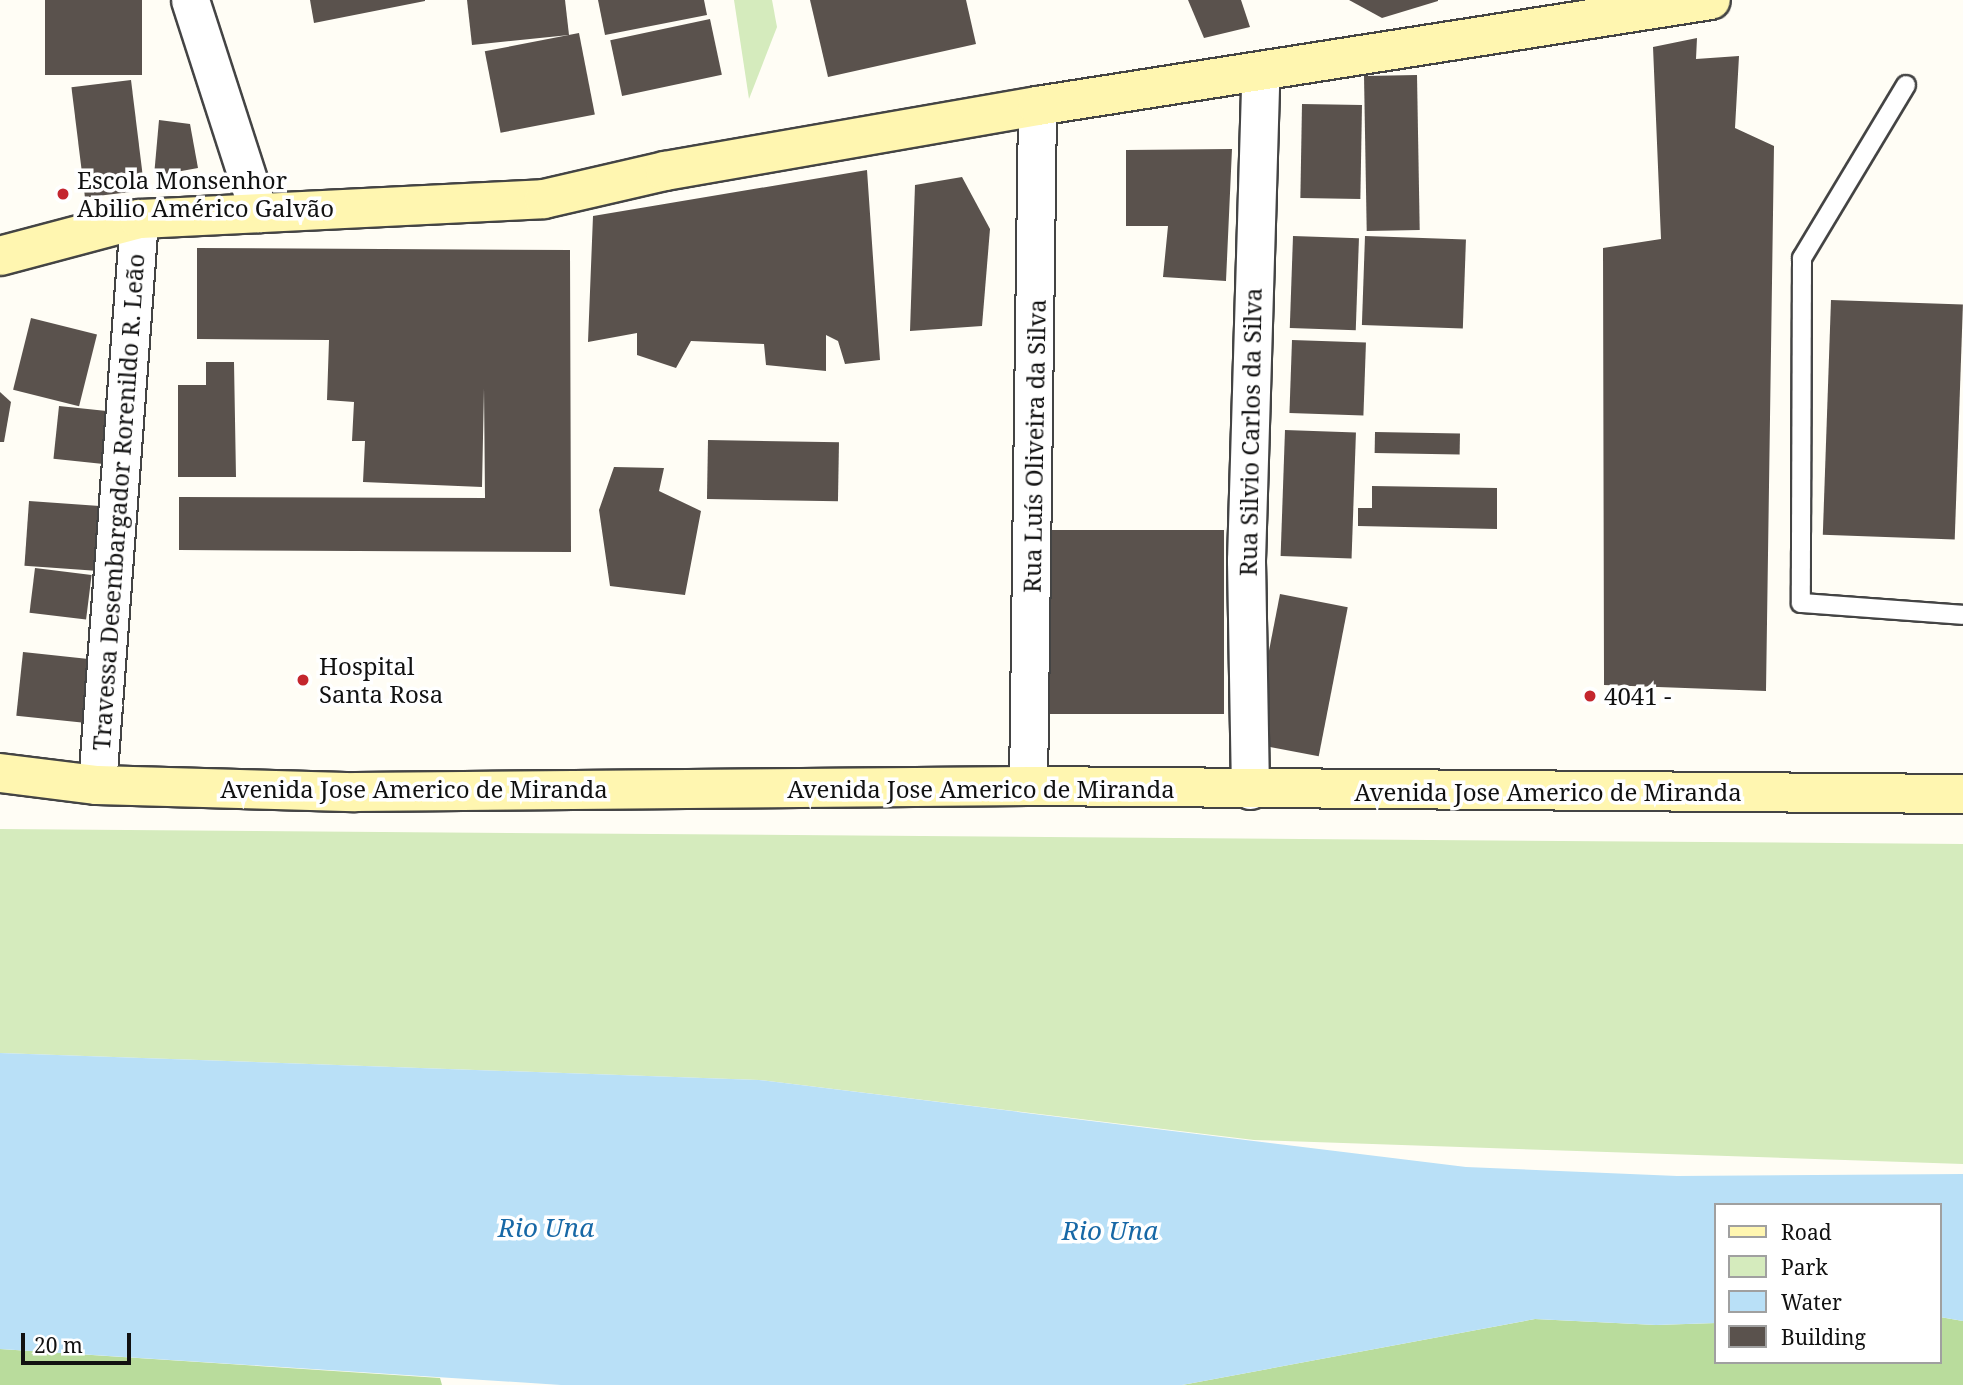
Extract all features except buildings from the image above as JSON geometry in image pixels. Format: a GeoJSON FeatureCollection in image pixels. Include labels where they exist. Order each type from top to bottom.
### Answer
{"type":"FeatureCollection","features":[{"type":"Feature","properties":{"kind":"main road"},"geometry":{"type":"LineString","coordinates":[[0,256],[139,219],[544,199],[665,171],[1037,106],[1260,74],[1630,6],[1711,0]]}},
{"type":"Feature","properties":{"kind":"main road","name":"Avenida Jose Americo de Miranda"},"geometry":{"type":"LineString","coordinates":[[0,773],[97,785],[355,792],[1028,786],[1250,790],[1963,794]]}},
{"type":"Feature","properties":{"kind":"street"},"geometry":{"type":"LineString","coordinates":[[190,0],[259,213]]}},
{"type":"Feature","properties":{"kind":"street","name":"Rua Silvio Carlos da Silva"},"geometry":{"type":"LineString","coordinates":[[1250,790],[1246,547],[1260,74]]}},
{"type":"Feature","properties":{"kind":"street","name":"Rua Luís Oliveira da Silva"},"geometry":{"type":"LineString","coordinates":[[1028,786],[1037,106]]}},
{"type":"Feature","properties":{"kind":"street","name":"Travessa Desembargador Rorenildo R. Leão"},"geometry":{"type":"LineString","coordinates":[[97,785],[139,219]]}},
{"type":"Feature","properties":{"kind":"lane"},"geometry":{"type":"LineString","coordinates":[[1906,85],[1802,258],[1801,603],[1963,615]]}},
{"type":"Feature","properties":{"kind":"green space"},"geometry":{"type":"Polygon","coordinates":[[[734,0],[772,0],[777,27],[749,99],[734,0]]]}},
{"type":"Feature","properties":{"kind":"green space"},"geometry":{"type":"Polygon","coordinates":[[[0,829],[1963,844],[1963,1164],[1254,1140],[759,1080],[0,1053],[0,829]]]}},
{"type":"Feature","properties":{"kind":"green space"},"geometry":{"type":"Polygon","coordinates":[[[1942,1317],[1963,1321],[1963,1385],[1182,1385],[1535,1319],[1656,1325],[1714,1323],[1714,1364],[1942,1364],[1942,1317]]]}},
{"type":"Feature","properties":{"kind":"green space"},"geometry":{"type":"Polygon","coordinates":[[[0,1349],[440,1378],[442,1385],[0,1385],[0,1349]]]}},
{"type":"Feature","properties":{"kind":"water","name":"Rio Una"},"geometry":{"type":"Polygon","coordinates":[[[0,1053],[759,1080],[1466,1167],[1677,1176],[1963,1174],[1963,1321],[1942,1317],[1942,1203],[1714,1203],[1714,1323],[1656,1325],[1535,1319],[1182,1385],[561,1385],[0,1349],[0,1053]]]}},
{"type":"Feature","properties":{"kind":"place","name":"Escola Monsenhor Abilio Américo Galvão"},"geometry":{"type":"Point","coordinates":[63,194]}},
{"type":"Feature","properties":{"kind":"place","name":"Hospital Santa Rosa"},"geometry":{"type":"Point","coordinates":[303,680]}},
{"type":"Feature","properties":{"kind":"place","name":"4041 -"},"geometry":{"type":"Point","coordinates":[1590,696]}}]}
